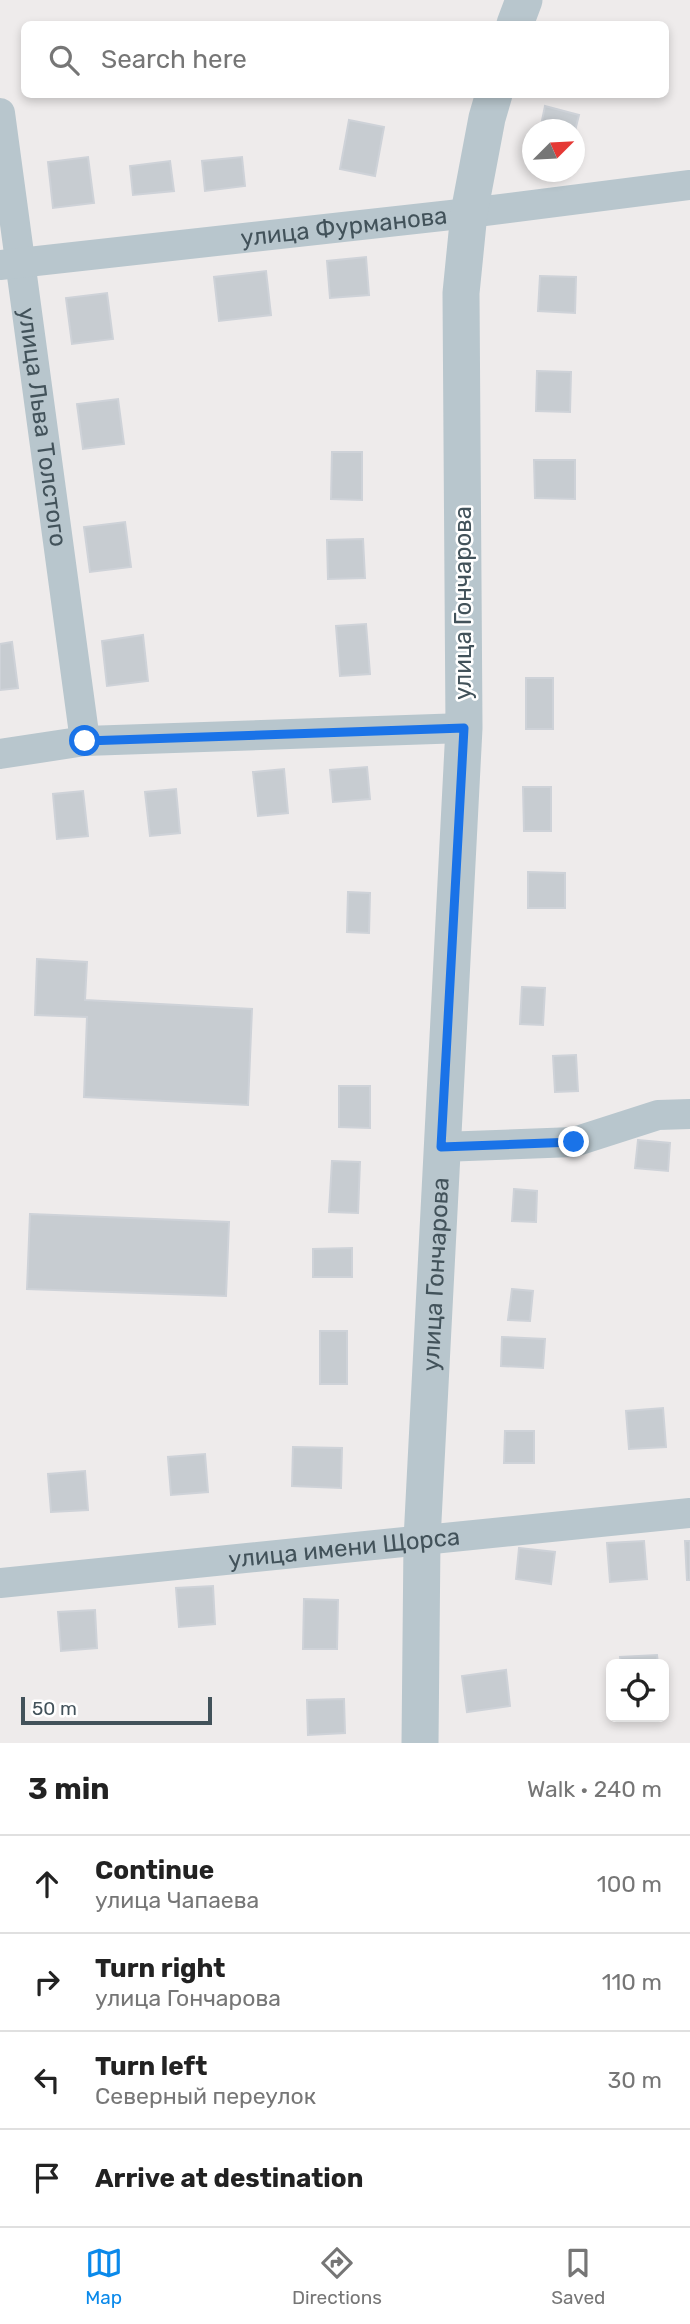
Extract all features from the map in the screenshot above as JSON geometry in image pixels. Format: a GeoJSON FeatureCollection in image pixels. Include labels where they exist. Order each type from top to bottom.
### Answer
{"type":"FeatureCollection","features":[{"type":"Feature","properties":{"kind":"street"},"geometry":{"type":"LineString","coordinates":[[516,21],[524,0]]}},
{"type":"Feature","properties":{"kind":"street","name":"улица Гончарова"},"geometry":{"type":"LineString","coordinates":[[420,1743],[422,1540],[464,728],[461,293],[469,213],[493,98]]}},
{"type":"Feature","properties":{"kind":"street","name":"улица Льва Толстого"},"geometry":{"type":"LineString","coordinates":[[0,113],[10,264],[85,741]]}},
{"type":"Feature","properties":{"kind":"street","name":"улица Фурманова"},"geometry":{"type":"LineString","coordinates":[[10,264],[469,213],[690,185]]}},
{"type":"Feature","properties":{"kind":"street"},"geometry":{"type":"LineString","coordinates":[[0,754],[85,741],[464,728]]}},
{"type":"Feature","properties":{"kind":"street"},"geometry":{"type":"LineString","coordinates":[[441,1147],[574,1142],[658,1115],[690,1114]]}},
{"type":"Feature","properties":{"kind":"street","name":"улица имени Щорса"},"geometry":{"type":"LineString","coordinates":[[0,1583],[690,1513]]}},
{"type":"Feature","properties":{"kind":"building"},"geometry":{"type":"Polygon","coordinates":[[[545,106],[579,115],[578,119],[542,119],[545,106]]]}},
{"type":"Feature","properties":{"kind":"building"},"geometry":{"type":"Polygon","coordinates":[[[349,120],[384,127],[375,176],[340,169],[349,120]]]}},
{"type":"Feature","properties":{"kind":"building"},"geometry":{"type":"Polygon","coordinates":[[[88,157],[94,203],[53,208],[48,162],[88,157]]]}},
{"type":"Feature","properties":{"kind":"building"},"geometry":{"type":"Polygon","coordinates":[[[242,157],[245,186],[205,191],[202,161],[242,157]]]}},
{"type":"Feature","properties":{"kind":"building"},"geometry":{"type":"Polygon","coordinates":[[[170,161],[174,191],[133,195],[130,166],[170,161]]]}},
{"type":"Feature","properties":{"kind":"building"},"geometry":{"type":"Polygon","coordinates":[[[366,257],[369,295],[330,298],[327,261],[366,257]]]}},
{"type":"Feature","properties":{"kind":"building"},"geometry":{"type":"Polygon","coordinates":[[[266,271],[271,315],[219,321],[214,277],[266,271]]]}},
{"type":"Feature","properties":{"kind":"building"},"geometry":{"type":"Polygon","coordinates":[[[540,276],[576,277],[575,313],[538,311],[540,276]]]}},
{"type":"Feature","properties":{"kind":"building"},"geometry":{"type":"Polygon","coordinates":[[[107,293],[113,339],[72,344],[66,298],[107,293]]]}},
{"type":"Feature","properties":{"kind":"building"},"geometry":{"type":"Polygon","coordinates":[[[537,371],[571,372],[570,412],[536,411],[537,371]]]}},
{"type":"Feature","properties":{"kind":"building"},"geometry":{"type":"Polygon","coordinates":[[[118,399],[124,444],[83,449],[77,404],[118,399]]]}},
{"type":"Feature","properties":{"kind":"building"},"geometry":{"type":"Polygon","coordinates":[[[332,452],[362,452],[362,500],[331,499],[332,452]]]}},
{"type":"Feature","properties":{"kind":"building"},"geometry":{"type":"Polygon","coordinates":[[[534,460],[575,460],[575,499],[535,498],[534,460]]]}},
{"type":"Feature","properties":{"kind":"building"},"geometry":{"type":"Polygon","coordinates":[[[125,522],[131,567],[90,572],[84,527],[125,522]]]}},
{"type":"Feature","properties":{"kind":"building"},"geometry":{"type":"Polygon","coordinates":[[[363,539],[365,578],[328,579],[327,540],[363,539]]]}},
{"type":"Feature","properties":{"kind":"building"},"geometry":{"type":"Polygon","coordinates":[[[366,624],[370,674],[340,676],[336,626],[366,624]]]}},
{"type":"Feature","properties":{"kind":"building"},"geometry":{"type":"Polygon","coordinates":[[[143,635],[148,681],[107,686],[102,641],[143,635]]]}},
{"type":"Feature","properties":{"kind":"building"},"geometry":{"type":"Polygon","coordinates":[[[12,642],[18,688],[0,690],[0,644],[12,642]]]}},
{"type":"Feature","properties":{"kind":"building"},"geometry":{"type":"Polygon","coordinates":[[[526,678],[553,678],[553,729],[526,729],[526,678]]]}},
{"type":"Feature","properties":{"kind":"building"},"geometry":{"type":"Polygon","coordinates":[[[367,767],[370,799],[333,802],[330,770],[367,767]]]}},
{"type":"Feature","properties":{"kind":"building"},"geometry":{"type":"Polygon","coordinates":[[[284,769],[288,813],[258,816],[253,772],[284,769]]]}},
{"type":"Feature","properties":{"kind":"building"},"geometry":{"type":"Polygon","coordinates":[[[523,787],[551,787],[551,831],[524,831],[523,787]]]}},
{"type":"Feature","properties":{"kind":"building"},"geometry":{"type":"Polygon","coordinates":[[[176,789],[180,833],[150,836],[145,792],[176,789]]]}},
{"type":"Feature","properties":{"kind":"building"},"geometry":{"type":"Polygon","coordinates":[[[83,791],[88,836],[57,839],[53,794],[83,791]]]}},
{"type":"Feature","properties":{"kind":"building"},"geometry":{"type":"Polygon","coordinates":[[[528,872],[565,873],[565,908],[528,908],[528,872]]]}},
{"type":"Feature","properties":{"kind":"building"},"geometry":{"type":"Polygon","coordinates":[[[348,892],[370,893],[369,933],[347,932],[348,892]]]}},
{"type":"Feature","properties":{"kind":"building"},"geometry":{"type":"Polygon","coordinates":[[[37,959],[87,962],[85,1000],[252,1009],[248,1105],[84,1097],[87,1017],[35,1015],[37,959]]]}},
{"type":"Feature","properties":{"kind":"building"},"geometry":{"type":"Polygon","coordinates":[[[522,987],[545,988],[543,1025],[520,1024],[522,987]]]}},
{"type":"Feature","properties":{"kind":"building"},"geometry":{"type":"Polygon","coordinates":[[[576,1055],[578,1091],[555,1092],[553,1056],[576,1055]]]}},
{"type":"Feature","properties":{"kind":"building"},"geometry":{"type":"Polygon","coordinates":[[[339,1086],[370,1086],[370,1128],[339,1127],[339,1086]]]}},
{"type":"Feature","properties":{"kind":"building"},"geometry":{"type":"Polygon","coordinates":[[[638,1140],[670,1143],[668,1171],[635,1168],[638,1140]]]}},
{"type":"Feature","properties":{"kind":"building"},"geometry":{"type":"Polygon","coordinates":[[[332,1161],[360,1162],[358,1213],[329,1212],[332,1161]]]}},
{"type":"Feature","properties":{"kind":"building"},"geometry":{"type":"Polygon","coordinates":[[[514,1189],[537,1191],[536,1222],[512,1221],[514,1189]]]}},
{"type":"Feature","properties":{"kind":"building"},"geometry":{"type":"Polygon","coordinates":[[[30,1214],[229,1222],[226,1296],[27,1289],[30,1214]]]}},
{"type":"Feature","properties":{"kind":"building"},"geometry":{"type":"Polygon","coordinates":[[[352,1248],[352,1277],[313,1277],[313,1249],[352,1248]]]}},
{"type":"Feature","properties":{"kind":"building"},"geometry":{"type":"Polygon","coordinates":[[[512,1289],[533,1291],[530,1321],[508,1320],[512,1289]]]}},
{"type":"Feature","properties":{"kind":"building"},"geometry":{"type":"Polygon","coordinates":[[[320,1331],[347,1331],[347,1384],[320,1384],[320,1331]]]}},
{"type":"Feature","properties":{"kind":"building"},"geometry":{"type":"Polygon","coordinates":[[[502,1337],[545,1339],[543,1368],[501,1366],[502,1337]]]}},
{"type":"Feature","properties":{"kind":"building"},"geometry":{"type":"Polygon","coordinates":[[[663,1408],[666,1447],[629,1449],[626,1411],[663,1408]]]}},
{"type":"Feature","properties":{"kind":"building"},"geometry":{"type":"Polygon","coordinates":[[[505,1431],[534,1431],[534,1463],[504,1463],[505,1431]]]}},
{"type":"Feature","properties":{"kind":"building"},"geometry":{"type":"Polygon","coordinates":[[[293,1447],[342,1448],[341,1488],[292,1486],[293,1447]]]}},
{"type":"Feature","properties":{"kind":"building"},"geometry":{"type":"Polygon","coordinates":[[[205,1454],[208,1492],[171,1495],[168,1457],[205,1454]]]}},
{"type":"Feature","properties":{"kind":"building"},"geometry":{"type":"Polygon","coordinates":[[[85,1471],[88,1510],[51,1512],[48,1474],[85,1471]]]}},
{"type":"Feature","properties":{"kind":"building"},"geometry":{"type":"Polygon","coordinates":[[[644,1541],[647,1579],[610,1582],[607,1543],[644,1541]]]}},
{"type":"Feature","properties":{"kind":"building"},"geometry":{"type":"Polygon","coordinates":[[[685,1541],[690,1541],[690,1580],[687,1580],[685,1541]]]}},
{"type":"Feature","properties":{"kind":"building"},"geometry":{"type":"Polygon","coordinates":[[[519,1548],[555,1552],[551,1584],[516,1579],[519,1548]]]}},
{"type":"Feature","properties":{"kind":"building"},"geometry":{"type":"Polygon","coordinates":[[[213,1586],[215,1624],[179,1627],[176,1588],[213,1586]]]}},
{"type":"Feature","properties":{"kind":"building"},"geometry":{"type":"Polygon","coordinates":[[[304,1599],[338,1600],[337,1649],[303,1649],[304,1599]]]}},
{"type":"Feature","properties":{"kind":"building"},"geometry":{"type":"Polygon","coordinates":[[[95,1610],[97,1648],[61,1651],[58,1612],[95,1610]]]}},
{"type":"Feature","properties":{"kind":"building"},"geometry":{"type":"Polygon","coordinates":[[[657,1655],[657,1659],[620,1659],[657,1655]]]}},
{"type":"Feature","properties":{"kind":"building"},"geometry":{"type":"Polygon","coordinates":[[[506,1670],[510,1706],[467,1712],[462,1676],[506,1670]]]}},
{"type":"Feature","properties":{"kind":"building"},"geometry":{"type":"Polygon","coordinates":[[[344,1699],[345,1733],[308,1735],[307,1700],[344,1699]]]}},
{"type":"Feature","properties":{"kind":"route"},"geometry":{"type":"LineString","coordinates":[[85,741],[464,728],[441,1147],[574,1142]]}}]}
